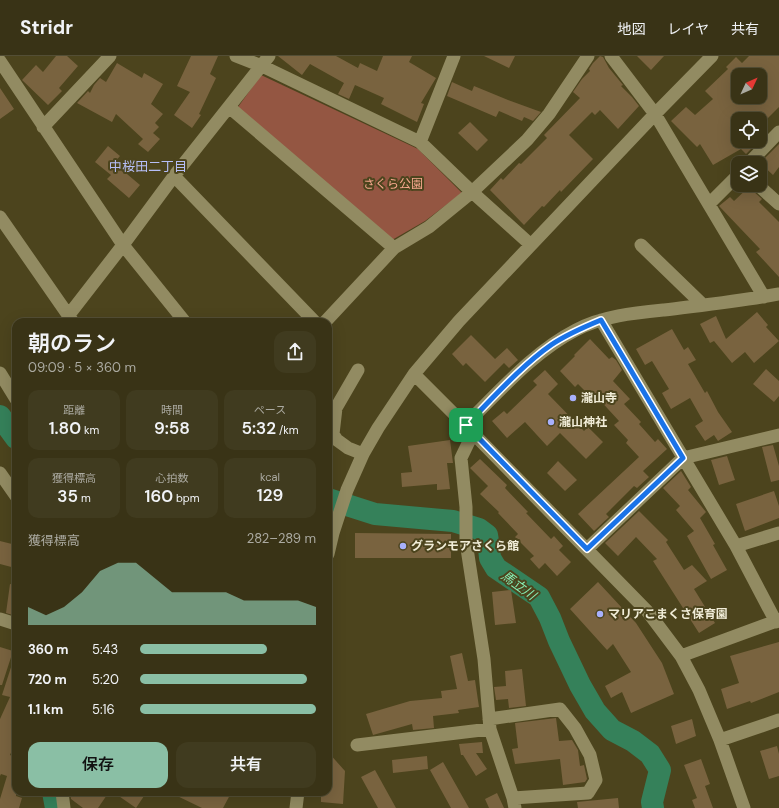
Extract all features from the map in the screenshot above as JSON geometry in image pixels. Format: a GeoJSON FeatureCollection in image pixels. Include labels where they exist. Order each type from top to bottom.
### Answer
{"type":"FeatureCollection","features":[{"type":"Feature","properties":{"kind":"street"},"geometry":{"type":"LineString","coordinates":[[43,127],[110,56]]}},
{"type":"Feature","properties":{"kind":"street"},"geometry":{"type":"LineString","coordinates":[[236,56],[265,61],[420,142],[472,192],[531,245]]}},
{"type":"Feature","properties":{"kind":"street"},"geometry":{"type":"LineString","coordinates":[[420,142],[454,56]]}},
{"type":"Feature","properties":{"kind":"street"},"geometry":{"type":"LineString","coordinates":[[329,318],[394,248],[429,227],[472,192],[527,140],[549,114],[588,56]]}},
{"type":"Feature","properties":{"kind":"street"},"geometry":{"type":"LineString","coordinates":[[611,56],[655,114],[764,297]]}},
{"type":"Feature","properties":{"kind":"street"},"geometry":{"type":"LineString","coordinates":[[332,528],[338,517],[347,490],[362,454],[414,374],[459,321],[712,56]]}},
{"type":"Feature","properties":{"kind":"street"},"geometry":{"type":"LineString","coordinates":[[0,61],[123,246],[181,318]]}},
{"type":"Feature","properties":{"kind":"street"},"geometry":{"type":"LineString","coordinates":[[71,318],[174,176],[265,61]]}},
{"type":"Feature","properties":{"kind":"street"},"geometry":{"type":"LineString","coordinates":[[229,107],[394,248]]}},
{"type":"Feature","properties":{"kind":"street"},"geometry":{"type":"LineString","coordinates":[[756,156],[779,132]]}},
{"type":"Feature","properties":{"kind":"street"},"geometry":{"type":"LineString","coordinates":[[174,176],[310,318]]}},
{"type":"Feature","properties":{"kind":"street"},"geometry":{"type":"LineString","coordinates":[[709,204],[731,182]]}},
{"type":"Feature","properties":{"kind":"street"},"geometry":{"type":"LineString","coordinates":[[766,192],[779,204]]}},
{"type":"Feature","properties":{"kind":"street"},"geometry":{"type":"LineString","coordinates":[[0,217],[69,318]]}},
{"type":"Feature","properties":{"kind":"street"},"geometry":{"type":"LineString","coordinates":[[641,245],[702,305]]}},
{"type":"Feature","properties":{"kind":"street"},"geometry":{"type":"LineString","coordinates":[[357,745],[490,724],[560,709],[575,728],[590,755],[596,780],[588,793],[514,803],[490,724],[484,659],[466,542],[466,507],[461,458],[470,429],[537,355],[576,330],[601,320],[627,314],[779,294]]}},
{"type":"Feature","properties":{"kind":"street"},"geometry":{"type":"LineString","coordinates":[[601,320],[736,546],[777,621],[681,656]]}},
{"type":"Feature","properties":{"kind":"street"},"geometry":{"type":"LineString","coordinates":[[358,370],[336,408],[333,434],[336,440],[348,448],[362,454]]}},
{"type":"Feature","properties":{"kind":"street"},"geometry":{"type":"LineString","coordinates":[[0,373],[12,392]]}},
{"type":"Feature","properties":{"kind":"street"},"geometry":{"type":"LineString","coordinates":[[414,374],[470,429],[648,612],[681,656],[699,690],[720,740],[744,808]]}},
{"type":"Feature","properties":{"kind":"street"},"geometry":{"type":"LineString","coordinates":[[587,549],[683,458],[779,435]]}},
{"type":"Feature","properties":{"kind":"street"},"geometry":{"type":"LineString","coordinates":[[0,473],[12,490]]}},
{"type":"Feature","properties":{"kind":"street"},"geometry":{"type":"LineString","coordinates":[[736,546],[779,533]]}},
{"type":"Feature","properties":{"kind":"street"},"geometry":{"type":"LineString","coordinates":[[0,619],[12,623]]}},
{"type":"Feature","properties":{"kind":"street"},"geometry":{"type":"LineString","coordinates":[[720,740],[779,720]]}},
{"type":"Feature","properties":{"kind":"street"},"geometry":{"type":"LineString","coordinates":[[62,796],[64,808]]}},
{"type":"Feature","properties":{"kind":"street"},"geometry":{"type":"LineString","coordinates":[[296,808],[298,796]]}},
{"type":"Feature","properties":{"kind":"green space","name":"さくら公園"},"geometry":{"type":"Polygon","coordinates":[[[261,75],[418,149],[462,193],[425,221],[392,240],[238,107],[261,75]]]}},
{"type":"Feature","properties":{"kind":"building"},"geometry":{"type":"Polygon","coordinates":[[[56,56],[67,56],[78,66],[59,88],[62,91],[48,105],[22,80],[36,65],[43,72],[56,56]]]}},
{"type":"Feature","properties":{"kind":"building"},"geometry":{"type":"Polygon","coordinates":[[[191,56],[218,56],[210,74],[216,78],[199,114],[201,115],[192,128],[174,115],[190,92],[177,86],[191,56]]]}},
{"type":"Feature","properties":{"kind":"building"},"geometry":{"type":"Polygon","coordinates":[[[278,56],[336,56],[358,68],[360,63],[377,71],[383,56],[412,56],[409,62],[436,78],[421,103],[424,104],[417,122],[381,104],[384,98],[355,85],[349,99],[338,94],[344,83],[310,64],[302,75],[278,56]]]}},
{"type":"Feature","properties":{"kind":"building"},"geometry":{"type":"Polygon","coordinates":[[[484,56],[515,56],[509,68],[484,56]]]}},
{"type":"Feature","properties":{"kind":"building"},"geometry":{"type":"Polygon","coordinates":[[[600,56],[603,57],[609,68],[623,85],[621,86],[639,106],[618,129],[600,110],[595,115],[592,112],[569,135],[593,159],[561,192],[560,190],[524,225],[490,190],[501,178],[503,180],[519,163],[521,164],[547,138],[544,135],[580,98],[573,92],[590,71],[589,69],[593,63],[600,56]]]}},
{"type":"Feature","properties":{"kind":"building"},"geometry":{"type":"Polygon","coordinates":[[[637,56],[664,56],[651,70],[637,56]]]}},
{"type":"Feature","properties":{"kind":"building"},"geometry":{"type":"Polygon","coordinates":[[[749,56],[779,56],[779,107],[767,119],[767,112],[731,112],[731,148],[752,148],[746,154],[741,149],[713,165],[700,144],[697,147],[671,121],[686,107],[695,115],[713,99],[705,91],[728,69],[726,67],[736,57],[742,63],[749,56]]]}},
{"type":"Feature","properties":{"kind":"building"},"geometry":{"type":"Polygon","coordinates":[[[117,63],[142,78],[144,73],[163,84],[151,104],[163,114],[155,123],[159,127],[153,133],[160,139],[148,152],[138,144],[143,139],[116,114],[112,122],[77,103],[88,91],[90,93],[100,78],[106,82],[117,63]]]}},
{"type":"Feature","properties":{"kind":"building"},"geometry":{"type":"Polygon","coordinates":[[[452,82],[472,91],[474,86],[541,112],[533,121],[524,117],[522,121],[499,111],[496,117],[447,96],[452,82]]]}},
{"type":"Feature","properties":{"kind":"building"},"geometry":{"type":"Polygon","coordinates":[[[0,88],[14,109],[0,119],[0,88]]]}},
{"type":"Feature","properties":{"kind":"building"},"geometry":{"type":"Polygon","coordinates":[[[470,122],[488,140],[477,151],[458,133],[470,122]]]}},
{"type":"Feature","properties":{"kind":"building"},"geometry":{"type":"Polygon","coordinates":[[[779,144],[779,167],[773,175],[767,169],[767,156],[779,144]]]}},
{"type":"Feature","properties":{"kind":"building"},"geometry":{"type":"Polygon","coordinates":[[[108,146],[120,156],[114,163],[140,185],[129,198],[107,179],[111,175],[95,162],[108,146]]]}},
{"type":"Feature","properties":{"kind":"building"},"geometry":{"type":"Polygon","coordinates":[[[744,192],[754,192],[762,199],[759,202],[779,222],[779,277],[756,252],[760,249],[719,206],[730,197],[734,201],[744,192]]]}},
{"type":"Feature","properties":{"kind":"building"},"geometry":{"type":"Polygon","coordinates":[[[757,312],[768,325],[766,327],[779,341],[754,363],[745,352],[732,363],[714,341],[710,343],[700,324],[716,316],[726,339],[757,312]]]}},
{"type":"Feature","properties":{"kind":"building"},"geometry":{"type":"Polygon","coordinates":[[[672,329],[684,350],[688,347],[696,360],[688,364],[705,393],[707,391],[718,412],[732,432],[718,441],[714,435],[705,441],[695,426],[703,421],[690,398],[671,409],[662,393],[669,389],[652,361],[645,365],[636,349],[672,329]]]}},
{"type":"Feature","properties":{"kind":"building"},"geometry":{"type":"Polygon","coordinates":[[[471,335],[495,359],[507,348],[518,360],[509,368],[504,363],[485,382],[466,363],[463,366],[452,354],[471,335]]]}},
{"type":"Feature","properties":{"kind":"building"},"geometry":{"type":"Polygon","coordinates":[[[590,339],[609,359],[612,357],[616,360],[622,370],[613,381],[630,399],[624,404],[641,422],[639,424],[655,442],[658,439],[667,449],[643,471],[649,477],[637,488],[634,486],[606,514],[609,517],[594,531],[578,514],[639,457],[626,443],[628,440],[614,425],[619,421],[597,397],[594,400],[578,384],[575,387],[560,371],[590,339]]]}},
{"type":"Feature","properties":{"kind":"building"},"geometry":{"type":"Polygon","coordinates":[[[766,369],[779,381],[779,396],[774,402],[753,384],[766,369]]]}},
{"type":"Feature","properties":{"kind":"building"},"geometry":{"type":"Polygon","coordinates":[[[545,370],[558,384],[548,394],[584,431],[588,427],[603,442],[586,459],[560,433],[547,446],[525,422],[507,438],[492,421],[504,411],[507,414],[537,385],[533,381],[545,370]]]}},
{"type":"Feature","properties":{"kind":"building"},"geometry":{"type":"Polygon","coordinates":[[[450,440],[453,463],[447,463],[450,489],[437,490],[437,484],[402,487],[401,473],[412,472],[408,446],[450,440]]]}},
{"type":"Feature","properties":{"kind":"building"},"geometry":{"type":"Polygon","coordinates":[[[773,445],[779,466],[779,480],[771,482],[762,447],[773,445]]]}},
{"type":"Feature","properties":{"kind":"building"},"geometry":{"type":"Polygon","coordinates":[[[727,456],[735,480],[719,485],[711,460],[727,456]]]}},
{"type":"Feature","properties":{"kind":"building"},"geometry":{"type":"Polygon","coordinates":[[[480,459],[507,485],[505,488],[528,512],[526,513],[551,539],[554,536],[563,546],[559,550],[571,562],[557,576],[545,563],[539,569],[530,559],[534,556],[515,537],[518,534],[498,513],[499,512],[480,494],[488,486],[470,468],[480,459]]]}},
{"type":"Feature","properties":{"kind":"building"},"geometry":{"type":"Polygon","coordinates":[[[558,461],[577,480],[565,491],[547,473],[558,461]]]}},
{"type":"Feature","properties":{"kind":"building"},"geometry":{"type":"Polygon","coordinates":[[[681,471],[691,487],[688,490],[706,512],[700,518],[715,544],[713,545],[727,570],[711,579],[687,536],[694,531],[676,510],[680,506],[663,488],[681,471]]]}},
{"type":"Feature","properties":{"kind":"building"},"geometry":{"type":"Polygon","coordinates":[[[774,491],[779,506],[779,518],[745,531],[736,504],[774,491]]]}},
{"type":"Feature","properties":{"kind":"building"},"geometry":{"type":"Polygon","coordinates":[[[639,511],[668,540],[666,542],[684,570],[692,565],[707,581],[694,589],[715,623],[699,633],[653,561],[657,559],[636,537],[618,556],[605,543],[639,511]]]}},
{"type":"Feature","properties":{"kind":"building","name":"グランモアさくら館"},"geometry":{"type":"Polygon","coordinates":[[[355,533],[451,534],[451,558],[355,558],[355,533]]]}},
{"type":"Feature","properties":{"kind":"building"},"geometry":{"type":"Polygon","coordinates":[[[0,541],[12,544],[12,567],[0,564],[0,541]]]}},
{"type":"Feature","properties":{"kind":"building"},"geometry":{"type":"Polygon","coordinates":[[[598,582],[636,623],[662,663],[674,694],[631,713],[622,692],[611,698],[605,686],[631,672],[613,644],[607,650],[570,609],[598,582]]]}},
{"type":"Feature","properties":{"kind":"building"},"geometry":{"type":"Polygon","coordinates":[[[10,584],[12,584],[12,615],[6,613],[10,584]]]}},
{"type":"Feature","properties":{"kind":"building"},"geometry":{"type":"Polygon","coordinates":[[[511,590],[516,623],[495,625],[492,592],[511,590]]]}},
{"type":"Feature","properties":{"kind":"building"},"geometry":{"type":"Polygon","coordinates":[[[779,642],[779,692],[751,703],[750,701],[727,709],[721,689],[739,683],[730,656],[779,642]]]}},
{"type":"Feature","properties":{"kind":"building"},"geometry":{"type":"Polygon","coordinates":[[[0,647],[12,651],[12,654],[2,685],[0,685],[0,647]]]}},
{"type":"Feature","properties":{"kind":"building"},"geometry":{"type":"Polygon","coordinates":[[[462,653],[468,681],[475,680],[479,707],[458,710],[459,713],[433,716],[434,728],[413,730],[412,724],[373,735],[366,714],[410,701],[442,698],[441,691],[457,689],[450,656],[462,653]]]}},
{"type":"Feature","properties":{"kind":"building"},"geometry":{"type":"Polygon","coordinates":[[[12,664],[12,750],[10,755],[12,756],[12,796],[22,798],[19,808],[0,808],[0,799],[7,776],[1,774],[0,776],[0,719],[10,697],[2,695],[12,664]]]}},
{"type":"Feature","properties":{"kind":"building"},"geometry":{"type":"Polygon","coordinates":[[[522,669],[526,706],[509,708],[508,699],[496,700],[494,687],[506,686],[505,671],[522,669]]]}},
{"type":"Feature","properties":{"kind":"building"},"geometry":{"type":"Polygon","coordinates":[[[556,718],[559,741],[572,740],[578,750],[580,766],[584,765],[587,779],[585,782],[563,785],[560,759],[515,764],[512,749],[518,748],[515,723],[556,718]]]}},
{"type":"Feature","properties":{"kind":"building"},"geometry":{"type":"Polygon","coordinates":[[[692,719],[696,736],[676,744],[671,726],[692,719]]]}},
{"type":"Feature","properties":{"kind":"building"},"geometry":{"type":"Polygon","coordinates":[[[482,742],[483,753],[476,753],[487,769],[476,776],[463,755],[461,755],[459,744],[482,742]]]}},
{"type":"Feature","properties":{"kind":"building"},"geometry":{"type":"Polygon","coordinates":[[[777,746],[779,754],[779,776],[769,779],[760,751],[777,746]]]}},
{"type":"Feature","properties":{"kind":"building"},"geometry":{"type":"Polygon","coordinates":[[[332,756],[345,771],[343,804],[321,802],[321,796],[332,796],[332,756]]]}},
{"type":"Feature","properties":{"kind":"building"},"geometry":{"type":"Polygon","coordinates":[[[427,756],[428,769],[393,773],[392,760],[427,756]]]}},
{"type":"Feature","properties":{"kind":"building"},"geometry":{"type":"Polygon","coordinates":[[[701,759],[710,784],[705,786],[713,808],[695,808],[692,800],[697,798],[684,765],[701,759]]]}},
{"type":"Feature","properties":{"kind":"building"},"geometry":{"type":"Polygon","coordinates":[[[443,762],[469,808],[451,808],[430,770],[443,762]]]}},
{"type":"Feature","properties":{"kind":"building"},"geometry":{"type":"Polygon","coordinates":[[[375,770],[396,808],[378,808],[361,777],[375,770]]]}},
{"type":"Feature","properties":{"kind":"building"},"geometry":{"type":"Polygon","coordinates":[[[497,793],[504,808],[489,808],[485,799],[497,793]]]}},
{"type":"Feature","properties":{"kind":"building"},"geometry":{"type":"Polygon","coordinates":[[[71,796],[106,796],[98,808],[83,808],[71,799],[71,796]]]}},
{"type":"Feature","properties":{"kind":"building"},"geometry":{"type":"Polygon","coordinates":[[[119,796],[144,796],[136,808],[119,796]]]}},
{"type":"Feature","properties":{"kind":"building"},"geometry":{"type":"Polygon","coordinates":[[[177,796],[229,796],[223,808],[202,808],[177,796]]]}},
{"type":"Feature","properties":{"kind":"building"},"geometry":{"type":"Polygon","coordinates":[[[618,798],[619,808],[578,808],[577,802],[618,798]]]}},
{"type":"Feature","properties":{"kind":"waterway"},"geometry":{"type":"LineString","coordinates":[[0,416],[12,432]]}},
{"type":"Feature","properties":{"kind":"waterway","name":"馬立川"},"geometry":{"type":"LineString","coordinates":[[332,500],[375,514],[453,521],[479,529],[487,535],[490,558],[496,568],[539,597],[580,685],[595,711],[612,730],[633,741],[650,754],[660,770],[652,802],[653,808]]}},
{"type":"Feature","properties":{"kind":"waterway"},"geometry":{"type":"LineString","coordinates":[[54,796],[56,808]]}},
{"type":"Feature","properties":{"kind":"place","name":"瀧山寺"},"geometry":{"type":"Point","coordinates":[573,398]}},
{"type":"Feature","properties":{"kind":"place","name":"瀧山神社"},"geometry":{"type":"Point","coordinates":[551,422]}},
{"type":"Feature","properties":{"kind":"place","name":"グランモアさくら館"},"geometry":{"type":"Point","coordinates":[403,546]}},
{"type":"Feature","properties":{"kind":"place","name":"マリアこまくさ保育園"},"geometry":{"type":"Point","coordinates":[600,614]}},
{"type":"Feature","properties":{"kind":"district","name":"中桜田二丁目"},"geometry":{"type":"Point","coordinates":[148,166]}},
{"type":"Feature","properties":{"kind":"route"},"geometry":{"type":"LineString","coordinates":[[601,320],[683,458],[587,549],[466,425],[537,355],[576,330],[601,320]]}}]}
